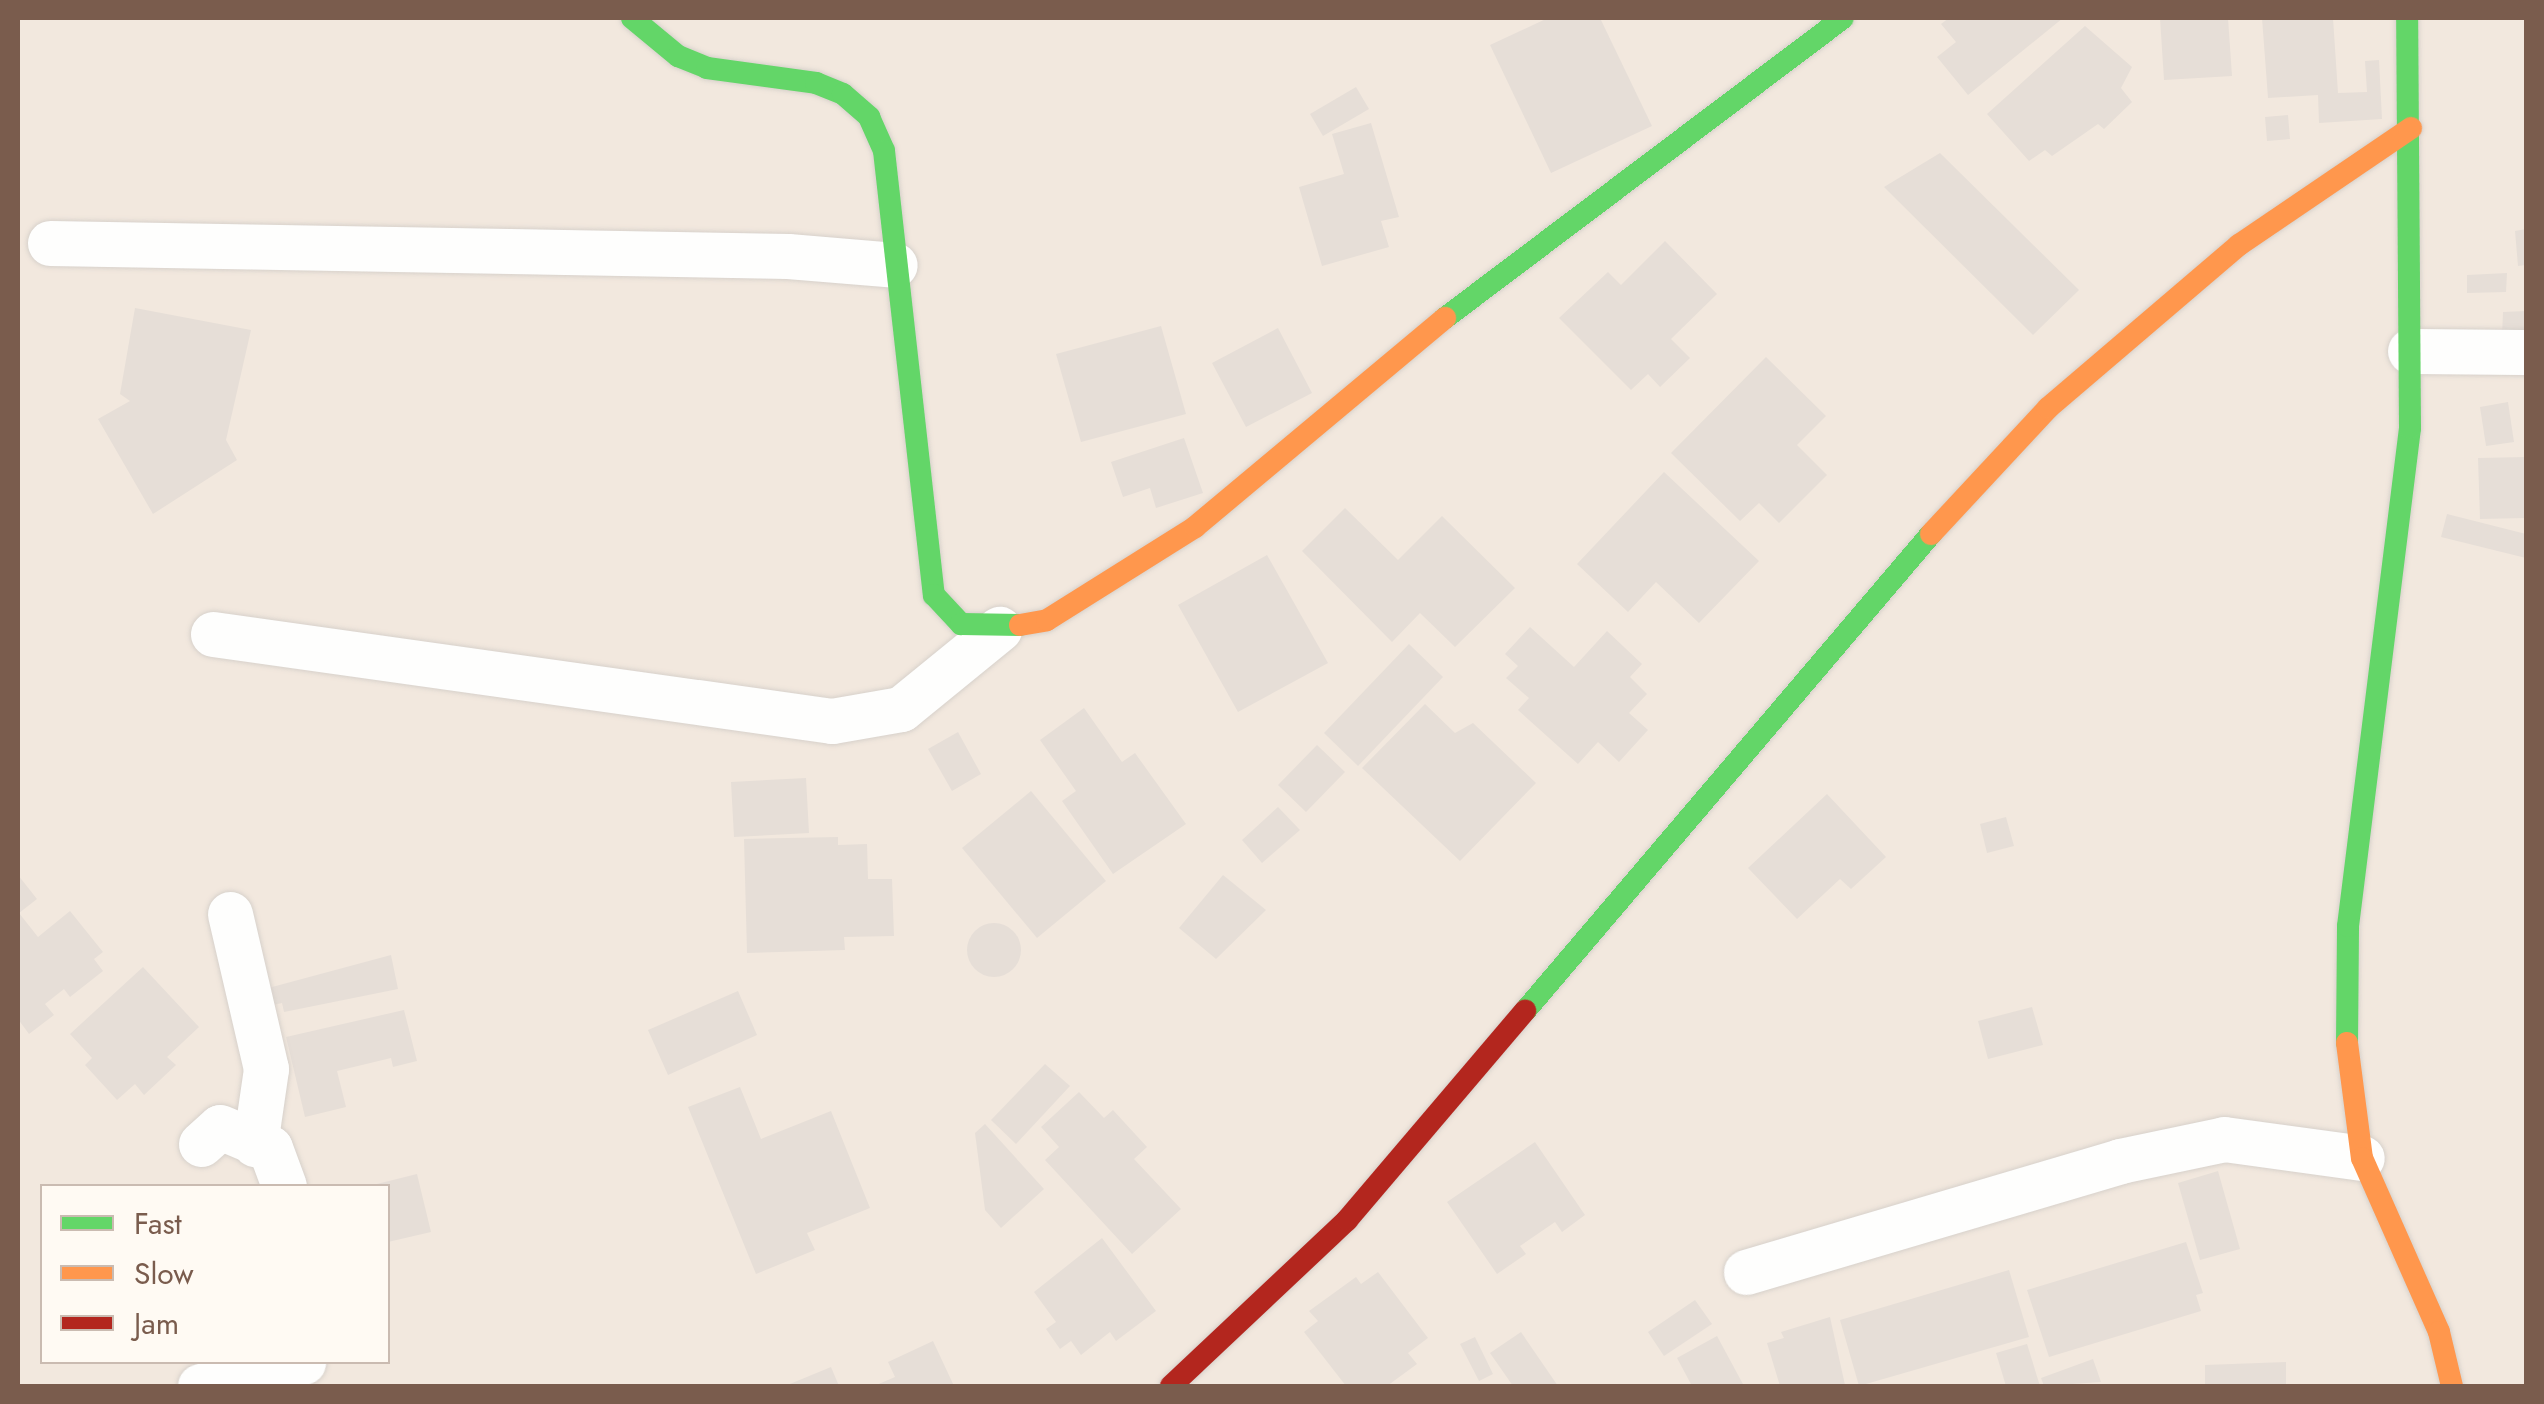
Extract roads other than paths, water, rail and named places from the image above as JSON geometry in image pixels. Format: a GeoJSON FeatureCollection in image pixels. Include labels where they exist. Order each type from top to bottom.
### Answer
{"type":"FeatureCollection","features":[{"type":"Feature","properties":{"kind":"street"},"geometry":{"type":"LineString","coordinates":[[632,18],[693,62],[816,84],[843,94],[868,116],[884,151],[934,595],[961,624],[999,629],[1047,620],[1195,527],[1398,354],[1842,18]]}},
{"type":"Feature","properties":{"kind":"street"},"geometry":{"type":"LineString","coordinates":[[2407,18],[2411,128],[2410,428],[2348,926],[2347,1045],[2362,1158],[2439,1332],[2452,1386]]}},
{"type":"Feature","properties":{"kind":"street"},"geometry":{"type":"LineString","coordinates":[[1171,1386],[1347,1220],[1944,519],[2048,408],[2240,245],[2411,128]]}},
{"type":"Feature","properties":{"kind":"street"},"geometry":{"type":"LineString","coordinates":[[50,243],[788,256],[895,265]]}},
{"type":"Feature","properties":{"kind":"street"},"geometry":{"type":"LineString","coordinates":[[2410,350],[2526,352]]}},
{"type":"Feature","properties":{"kind":"street"},"geometry":{"type":"LineString","coordinates":[[213,634],[832,721],[901,709],[999,629]]}},
{"type":"Feature","properties":{"kind":"street"},"geometry":{"type":"LineString","coordinates":[[230,914],[266,1069],[255,1144]]}},
{"type":"Feature","properties":{"kind":"street"},"geometry":{"type":"LineString","coordinates":[[201,1144],[220,1127],[270,1148],[283,1184]]}},
{"type":"Feature","properties":{"kind":"street"},"geometry":{"type":"LineString","coordinates":[[1746,1272],[2120,1161],[2224,1139],[2362,1158]]}},
{"type":"Feature","properties":{"kind":"street"},"geometry":{"type":"LineString","coordinates":[[200,1386],[297,1364]]}}]}
